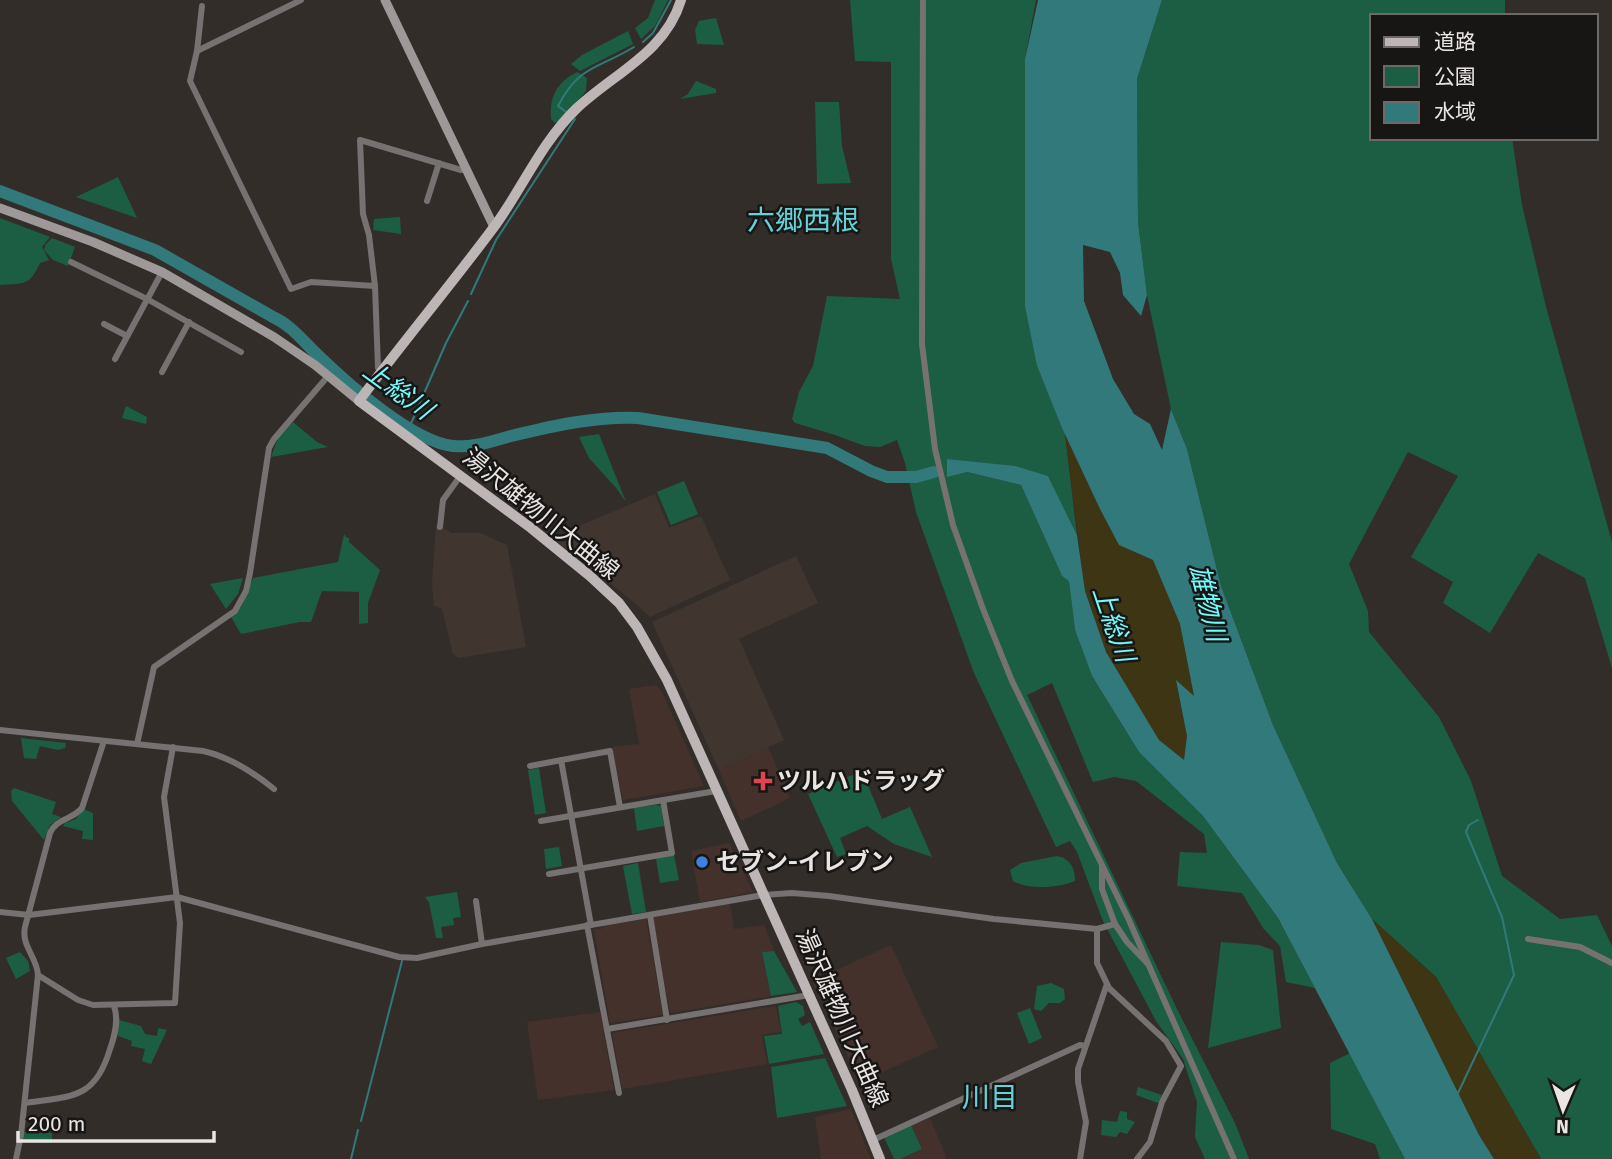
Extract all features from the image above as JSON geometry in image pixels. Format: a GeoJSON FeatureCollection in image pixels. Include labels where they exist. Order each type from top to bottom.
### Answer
{"type":"FeatureCollection","features":[{"type":"Feature","properties":{"kind":"main road"},"geometry":{"type":"LineString","coordinates":[[361,399],[494,227],[558,128],[600,87],[656,44],[671,26],[681,0]]}},
{"type":"Feature","properties":{"kind":"main road","name":"湯沢雄物川大曲線"},"geometry":{"type":"LineString","coordinates":[[361,399],[571,559],[619,603],[637,627],[656,658],[809,995],[880,1159]]}},
{"type":"Feature","properties":{"kind":"street"},"geometry":{"type":"LineString","coordinates":[[197,51],[301,0]]}},
{"type":"Feature","properties":{"kind":"street"},"geometry":{"type":"LineString","coordinates":[[385,0],[494,227]]}},
{"type":"Feature","properties":{"kind":"street"},"geometry":{"type":"LineString","coordinates":[[923,0],[921,320],[935,449],[953,525],[1012,681],[1150,965],[1234,1159]]}},
{"type":"Feature","properties":{"kind":"street"},"geometry":{"type":"LineString","coordinates":[[202,6],[197,51],[190,81],[291,289],[311,282],[375,286]]}},
{"type":"Feature","properties":{"kind":"street"},"geometry":{"type":"LineString","coordinates":[[382,370],[379,368],[375,286],[369,235],[363,214],[360,140],[461,170],[466,169]]}},
{"type":"Feature","properties":{"kind":"street"},"geometry":{"type":"LineString","coordinates":[[427,201],[439,163]]}},
{"type":"Feature","properties":{"kind":"street"},"geometry":{"type":"LineString","coordinates":[[0,208],[93,242],[162,272],[274,337],[361,399]]}},
{"type":"Feature","properties":{"kind":"street"},"geometry":{"type":"LineString","coordinates":[[71,262],[147,299],[241,352]]}},
{"type":"Feature","properties":{"kind":"street"},"geometry":{"type":"LineString","coordinates":[[115,359],[162,272]]}},
{"type":"Feature","properties":{"kind":"street"},"geometry":{"type":"LineString","coordinates":[[162,372],[189,322]]}},
{"type":"Feature","properties":{"kind":"street"},"geometry":{"type":"LineString","coordinates":[[104,324],[127,335]]}},
{"type":"Feature","properties":{"kind":"street"},"geometry":{"type":"LineString","coordinates":[[137,744],[154,667],[227,617],[240,603],[250,573],[269,448],[328,376]]}},
{"type":"Feature","properties":{"kind":"street"},"geometry":{"type":"LineString","coordinates":[[440,527],[443,500],[460,475]]}},
{"type":"Feature","properties":{"kind":"street"},"geometry":{"type":"LineString","coordinates":[[0,730],[203,751],[249,770],[274,789]]}},
{"type":"Feature","properties":{"kind":"street"},"geometry":{"type":"LineString","coordinates":[[16,1159],[25,1103],[38,975],[37,966],[23,938],[52,828],[59,821],[76,815],[82,808],[104,741]]}},
{"type":"Feature","properties":{"kind":"street"},"geometry":{"type":"LineString","coordinates":[[38,975],[85,1003],[114,1006],[175,1003],[180,923],[164,797],[173,747]]}},
{"type":"Feature","properties":{"kind":"street"},"geometry":{"type":"LineString","coordinates":[[530,766],[610,751],[620,807]]}},
{"type":"Feature","properties":{"kind":"street"},"geometry":{"type":"LineString","coordinates":[[561,760],[619,1093]]}},
{"type":"Feature","properties":{"kind":"street"},"geometry":{"type":"LineString","coordinates":[[541,821],[716,791]]}},
{"type":"Feature","properties":{"kind":"street"},"geometry":{"type":"LineString","coordinates":[[549,874],[672,853],[663,800]]}},
{"type":"Feature","properties":{"kind":"street"},"geometry":{"type":"LineString","coordinates":[[1102,864],[1102,889],[1115,924],[1127,942],[1150,965]]}},
{"type":"Feature","properties":{"kind":"street"},"geometry":{"type":"LineString","coordinates":[[0,912],[29,915],[177,897],[399,957],[417,958],[589,925],[763,895],[792,893],[994,919],[1097,929],[1115,924]]}},
{"type":"Feature","properties":{"kind":"street"},"geometry":{"type":"LineString","coordinates":[[475,901],[482,944]]}},
{"type":"Feature","properties":{"kind":"street"},"geometry":{"type":"LineString","coordinates":[[650,915],[667,1020]]}},
{"type":"Feature","properties":{"kind":"street"},"geometry":{"type":"LineString","coordinates":[[1097,929],[1097,963],[1107,984],[1123,1003],[1166,1041],[1181,1066],[1162,1102],[1150,1142],[1137,1159]]}},
{"type":"Feature","properties":{"kind":"street"},"geometry":{"type":"LineString","coordinates":[[1528,939],[1580,947],[1612,963]]}},
{"type":"Feature","properties":{"kind":"street"},"geometry":{"type":"LineString","coordinates":[[1080,1159],[1086,1122],[1078,1069],[1107,984]]}},
{"type":"Feature","properties":{"kind":"street"},"geometry":{"type":"LineString","coordinates":[[607,1029],[809,995]]}},
{"type":"Feature","properties":{"kind":"street"},"geometry":{"type":"LineString","coordinates":[[25,1103],[80,1093],[95,1082],[105,1066],[114,1035],[114,1006]]}},
{"type":"Feature","properties":{"kind":"street"},"geometry":{"type":"LineString","coordinates":[[873,1139],[1080,1045],[1085,1046]]}},
{"type":"Feature","properties":{"kind":"shaded area"},"geometry":{"type":"Polygon","coordinates":[[[655,494],[669,528],[701,516],[730,580],[650,617],[557,542],[563,534],[579,526],[655,494]]]}},
{"type":"Feature","properties":{"kind":"shaded area"},"geometry":{"type":"Polygon","coordinates":[[[436,524],[452,533],[480,533],[507,545],[526,647],[458,658],[453,654],[443,612],[441,608],[434,606],[432,583],[436,524]]]}},
{"type":"Feature","properties":{"kind":"shaded area"},"geometry":{"type":"Polygon","coordinates":[[[796,556],[818,603],[739,639],[784,740],[719,770],[652,622],[796,556]]]}},
{"type":"Feature","properties":{"kind":"shaded area"},"geometry":{"type":"Polygon","coordinates":[[[656,685],[662,692],[704,786],[623,800],[612,747],[639,744],[629,689],[656,685]]]}},
{"type":"Feature","properties":{"kind":"shaded area"},"geometry":{"type":"Polygon","coordinates":[[[768,747],[790,798],[741,821],[719,770],[768,747]]]}},
{"type":"Feature","properties":{"kind":"shaded area"},"geometry":{"type":"Polygon","coordinates":[[[729,843],[753,892],[700,902],[691,851],[729,843]]]}},
{"type":"Feature","properties":{"kind":"shaded area"},"geometry":{"type":"Polygon","coordinates":[[[730,903],[734,929],[764,925],[774,950],[762,953],[771,996],[670,1013],[653,917],[730,903]]]}},
{"type":"Feature","properties":{"kind":"shaded area"},"geometry":{"type":"Polygon","coordinates":[[[646,918],[663,1015],[610,1023],[594,929],[601,929],[606,924],[646,918]]]}},
{"type":"Feature","properties":{"kind":"shaded area"},"geometry":{"type":"Polygon","coordinates":[[[891,945],[938,1047],[860,1082],[812,981],[891,945]]]}},
{"type":"Feature","properties":{"kind":"shaded area"},"geometry":{"type":"Polygon","coordinates":[[[776,1006],[781,1032],[762,1035],[767,1064],[622,1089],[612,1033],[776,1006]]]}},
{"type":"Feature","properties":{"kind":"shaded area"},"geometry":{"type":"Polygon","coordinates":[[[600,1012],[614,1090],[538,1100],[527,1022],[600,1012]]]}},
{"type":"Feature","properties":{"kind":"shaded area"},"geometry":{"type":"Polygon","coordinates":[[[851,1109],[871,1159],[821,1159],[815,1117],[851,1109]]]}},
{"type":"Feature","properties":{"kind":"shaded area"},"geometry":{"type":"Polygon","coordinates":[[[930,1118],[947,1159],[900,1159],[922,1149],[911,1125],[930,1118]]]}},
{"type":"Feature","properties":{"kind":"green space"},"geometry":{"type":"Polygon","coordinates":[[[655,0],[668,0],[655,26],[641,39],[635,28],[648,18],[655,0]]]}},
{"type":"Feature","properties":{"kind":"green space"},"geometry":{"type":"Polygon","coordinates":[[[850,0],[1036,0],[1025,59],[1037,366],[1065,434],[1077,535],[1048,476],[948,459],[947,476],[967,472],[1021,485],[1062,576],[1069,580],[1075,630],[1092,676],[1139,752],[1203,816],[1278,918],[1315,988],[1286,982],[1280,946],[1263,928],[1242,893],[1177,886],[1180,852],[1207,853],[1204,834],[1136,781],[1114,777],[1093,782],[1052,683],[1027,695],[1177,1009],[1235,1123],[1249,1159],[1205,1159],[1195,1137],[1197,1102],[1183,1059],[1156,1021],[1103,921],[1077,852],[1070,841],[1056,847],[974,673],[916,512],[897,440],[880,447],[865,446],[795,423],[792,419],[799,392],[813,366],[827,296],[900,299],[891,259],[891,62],[855,61],[850,0]]]}},
{"type":"Feature","properties":{"kind":"green space"},"geometry":{"type":"Polygon","coordinates":[[[1162,0],[1505,0],[1505,14],[1370,14],[1370,140],[1512,140],[1522,205],[1546,307],[1612,542],[1612,668],[1585,578],[1538,553],[1490,633],[1443,603],[1453,582],[1411,557],[1458,476],[1408,452],[1349,564],[1368,611],[1369,632],[1439,717],[1471,781],[1502,876],[1560,919],[1597,915],[1612,946],[1612,1159],[1541,1159],[1436,977],[1372,919],[1337,863],[1273,725],[1221,586],[1187,449],[1171,409],[1147,295],[1138,222],[1137,79],[1162,0]]]}},
{"type":"Feature","properties":{"kind":"green space"},"geometry":{"type":"Polygon","coordinates":[[[716,18],[724,45],[697,44],[695,30],[699,21],[716,18]]]}},
{"type":"Feature","properties":{"kind":"green space"},"geometry":{"type":"Polygon","coordinates":[[[628,31],[633,44],[580,71],[571,64],[582,55],[628,31]]]}},
{"type":"Feature","properties":{"kind":"green space"},"geometry":{"type":"Polygon","coordinates":[[[577,72],[587,78],[586,91],[560,121],[555,123],[551,119],[553,97],[559,85],[577,72]]]}},
{"type":"Feature","properties":{"kind":"green space"},"geometry":{"type":"Polygon","coordinates":[[[696,81],[716,89],[716,93],[680,99],[688,94],[696,81]]]}},
{"type":"Feature","properties":{"kind":"green space"},"geometry":{"type":"Polygon","coordinates":[[[815,102],[839,102],[842,146],[851,183],[817,184],[815,102]]]}},
{"type":"Feature","properties":{"kind":"green space"},"geometry":{"type":"Polygon","coordinates":[[[118,177],[137,218],[76,197],[118,177]]]}},
{"type":"Feature","properties":{"kind":"green space"},"geometry":{"type":"Polygon","coordinates":[[[400,217],[401,234],[373,230],[374,219],[400,217]]]}},
{"type":"Feature","properties":{"kind":"green space"},"geometry":{"type":"Polygon","coordinates":[[[0,218],[50,237],[42,247],[49,260],[40,263],[25,282],[0,285],[0,218]]]}},
{"type":"Feature","properties":{"kind":"green space"},"geometry":{"type":"Polygon","coordinates":[[[52,238],[75,247],[68,266],[53,260],[44,250],[52,238]]]}},
{"type":"Feature","properties":{"kind":"green space"},"geometry":{"type":"Polygon","coordinates":[[[126,406],[147,417],[146,424],[122,418],[126,406]]]}},
{"type":"Feature","properties":{"kind":"green space"},"geometry":{"type":"Polygon","coordinates":[[[293,422],[317,442],[328,447],[271,457],[278,438],[293,422]]]}},
{"type":"Feature","properties":{"kind":"green space"},"geometry":{"type":"Polygon","coordinates":[[[599,434],[626,502],[589,458],[579,437],[599,434]]]}},
{"type":"Feature","properties":{"kind":"green space"},"geometry":{"type":"Polygon","coordinates":[[[684,481],[698,514],[671,525],[657,492],[684,481]]]}},
{"type":"Feature","properties":{"kind":"green space"},"geometry":{"type":"Polygon","coordinates":[[[344,534],[349,538],[349,542],[380,570],[368,603],[368,623],[359,624],[359,592],[322,591],[311,622],[241,634],[231,617],[241,608],[253,578],[338,562],[344,534]]]}},
{"type":"Feature","properties":{"kind":"green space"},"geometry":{"type":"Polygon","coordinates":[[[243,578],[238,594],[226,609],[210,584],[243,578]]]}},
{"type":"Feature","properties":{"kind":"green space"},"geometry":{"type":"Polygon","coordinates":[[[21,738],[66,743],[65,748],[58,750],[40,746],[36,759],[24,758],[21,738]]]}},
{"type":"Feature","properties":{"kind":"green space"},"geometry":{"type":"Polygon","coordinates":[[[539,768],[546,813],[535,815],[528,770],[539,768]]]}},
{"type":"Feature","properties":{"kind":"green space"},"geometry":{"type":"Polygon","coordinates":[[[862,771],[882,819],[910,807],[932,857],[894,844],[867,826],[840,838],[846,854],[837,857],[808,794],[862,771]]]}},
{"type":"Feature","properties":{"kind":"green space"},"geometry":{"type":"Polygon","coordinates":[[[14,788],[56,802],[52,814],[61,817],[50,825],[44,840],[12,801],[11,791],[14,788]]]}},
{"type":"Feature","properties":{"kind":"green space"},"geometry":{"type":"Polygon","coordinates":[[[661,806],[664,826],[637,831],[634,808],[661,806]]]}},
{"type":"Feature","properties":{"kind":"green space"},"geometry":{"type":"Polygon","coordinates":[[[83,809],[93,813],[93,840],[82,839],[83,831],[63,826],[76,819],[83,809]]]}},
{"type":"Feature","properties":{"kind":"green space"},"geometry":{"type":"Polygon","coordinates":[[[559,847],[562,866],[546,869],[544,849],[559,847]]]}},
{"type":"Feature","properties":{"kind":"green space"},"geometry":{"type":"Polygon","coordinates":[[[674,855],[679,880],[660,883],[656,859],[674,855]]]}},
{"type":"Feature","properties":{"kind":"green space"},"geometry":{"type":"Polygon","coordinates":[[[1057,856],[1071,864],[1075,881],[1044,887],[1027,886],[1013,881],[1010,870],[1021,863],[1057,856]]]}},
{"type":"Feature","properties":{"kind":"green space"},"geometry":{"type":"Polygon","coordinates":[[[638,863],[646,912],[632,914],[623,866],[638,863]]]}},
{"type":"Feature","properties":{"kind":"green space"},"geometry":{"type":"Polygon","coordinates":[[[457,892],[461,917],[453,918],[454,925],[441,927],[443,938],[436,938],[429,902],[425,897],[457,892]]]}},
{"type":"Feature","properties":{"kind":"green space"},"geometry":{"type":"Polygon","coordinates":[[[1221,942],[1259,945],[1273,950],[1281,1028],[1208,1048],[1221,942]]]}},
{"type":"Feature","properties":{"kind":"green space"},"geometry":{"type":"Polygon","coordinates":[[[774,951],[797,992],[771,996],[762,952],[774,951]]]}},
{"type":"Feature","properties":{"kind":"green space"},"geometry":{"type":"Polygon","coordinates":[[[20,952],[28,961],[30,971],[16,979],[6,958],[20,952]]]}},
{"type":"Feature","properties":{"kind":"green space"},"geometry":{"type":"Polygon","coordinates":[[[1051,983],[1064,989],[1065,999],[1060,1003],[1049,1003],[1041,1011],[1034,1009],[1037,986],[1051,983]]]}},
{"type":"Feature","properties":{"kind":"green space"},"geometry":{"type":"Polygon","coordinates":[[[796,1002],[803,1006],[805,1015],[798,1019],[802,1026],[810,1022],[824,1054],[769,1064],[764,1036],[782,1034],[778,1006],[796,1002]]]}},
{"type":"Feature","properties":{"kind":"green space"},"geometry":{"type":"Polygon","coordinates":[[[1030,1008],[1042,1038],[1029,1044],[1017,1013],[1030,1008]]]}},
{"type":"Feature","properties":{"kind":"green space"},"geometry":{"type":"Polygon","coordinates":[[[119,1020],[141,1026],[145,1034],[157,1036],[158,1028],[167,1030],[151,1064],[142,1061],[145,1049],[131,1046],[132,1041],[118,1036],[119,1020]]]}},
{"type":"Feature","properties":{"kind":"green space"},"geometry":{"type":"Polygon","coordinates":[[[1350,1053],[1405,1159],[1380,1159],[1375,1144],[1331,1129],[1330,1063],[1350,1053]]]}},
{"type":"Feature","properties":{"kind":"green space"},"geometry":{"type":"Polygon","coordinates":[[[825,1058],[847,1106],[777,1118],[771,1067],[825,1058]]]}},
{"type":"Feature","properties":{"kind":"green space"},"geometry":{"type":"Polygon","coordinates":[[[1138,1087],[1162,1095],[1158,1103],[1136,1095],[1138,1087]]]}},
{"type":"Feature","properties":{"kind":"green space"},"geometry":{"type":"Polygon","coordinates":[[[1120,1111],[1127,1112],[1127,1119],[1135,1122],[1127,1134],[1120,1132],[1116,1137],[1101,1135],[1102,1120],[1117,1122],[1120,1111]]]}},
{"type":"Feature","properties":{"kind":"green space"},"geometry":{"type":"Polygon","coordinates":[[[911,1125],[922,1149],[894,1159],[884,1137],[911,1125]]]}},
{"type":"Feature","properties":{"kind":"green space"},"geometry":{"type":"Polygon","coordinates":[[[24,1132],[52,1133],[52,1143],[23,1142],[24,1132]]]}},
{"type":"Feature","properties":{"kind":"sand"},"geometry":{"type":"Polygon","coordinates":[[[1065,434],[1119,545],[1153,560],[1180,624],[1194,698],[1176,681],[1187,736],[1184,760],[1159,740],[1106,652],[1085,591],[1065,434]]]}},
{"type":"Feature","properties":{"kind":"sand"},"geometry":{"type":"Polygon","coordinates":[[[1372,919],[1436,977],[1541,1159],[1494,1159],[1479,1135],[1372,919]]]}},
{"type":"Feature","properties":{"kind":"water","name":"雄物川"},"geometry":{"type":"Polygon","coordinates":[[[1038,0],[1162,0],[1137,79],[1138,222],[1147,295],[1141,316],[1123,295],[1120,273],[1110,252],[1083,245],[1084,301],[1113,379],[1134,414],[1150,424],[1162,450],[1171,409],[1187,449],[1221,586],[1273,725],[1337,863],[1372,919],[1479,1135],[1494,1159],[1405,1159],[1278,918],[1203,816],[1139,752],[1092,676],[1075,630],[1069,581],[1062,576],[1021,485],[967,472],[947,477],[947,459],[1015,466],[1048,476],[1077,535],[1085,591],[1106,652],[1159,740],[1184,760],[1187,736],[1176,680],[1194,696],[1180,624],[1153,560],[1119,545],[1100,509],[1062,428],[1037,366],[1025,306],[1025,59],[1038,0]]]}},
{"type":"Feature","properties":{"kind":"waterway"},"geometry":{"type":"LineString","coordinates":[[643,42],[653,33],[671,0]]}},
{"type":"Feature","properties":{"kind":"waterway"},"geometry":{"type":"LineString","coordinates":[[566,112],[558,106],[582,75],[634,47]]}},
{"type":"Feature","properties":{"kind":"waterway"},"geometry":{"type":"LineString","coordinates":[[471,294],[496,240],[575,119]]}},
{"type":"Feature","properties":{"kind":"waterway","name":"上総川"},"geometry":{"type":"LineString","coordinates":[[0,191],[155,250],[280,321],[383,411],[437,442],[468,446],[574,422],[638,418],[827,448],[887,477],[916,477],[934,472]]}},
{"type":"Feature","properties":{"kind":"waterway"},"geometry":{"type":"LineString","coordinates":[[409,428],[446,343],[468,301]]}},
{"type":"Feature","properties":{"kind":"waterway"},"geometry":{"type":"LineString","coordinates":[[1458,1093],[1514,975],[1502,917],[1466,832],[1469,825],[1478,820]]}},
{"type":"Feature","properties":{"kind":"waterway"},"geometry":{"type":"LineString","coordinates":[[361,1121],[402,961]]}},
{"type":"Feature","properties":{"kind":"waterway"},"geometry":{"type":"LineString","coordinates":[[351,1159],[358,1130]]}},
{"type":"Feature","properties":{"kind":"place","name":"ツルハドラッグ"},"geometry":{"type":"Point","coordinates":[763,781]}},
{"type":"Feature","properties":{"kind":"place","name":"セブン-イレブン"},"geometry":{"type":"Point","coordinates":[702,862]}},
{"type":"Feature","properties":{"kind":"district","name":"六郷西根"},"geometry":{"type":"Point","coordinates":[803,220]}},
{"type":"Feature","properties":{"kind":"district","name":"川目"},"geometry":{"type":"Point","coordinates":[990,1097]}}]}
